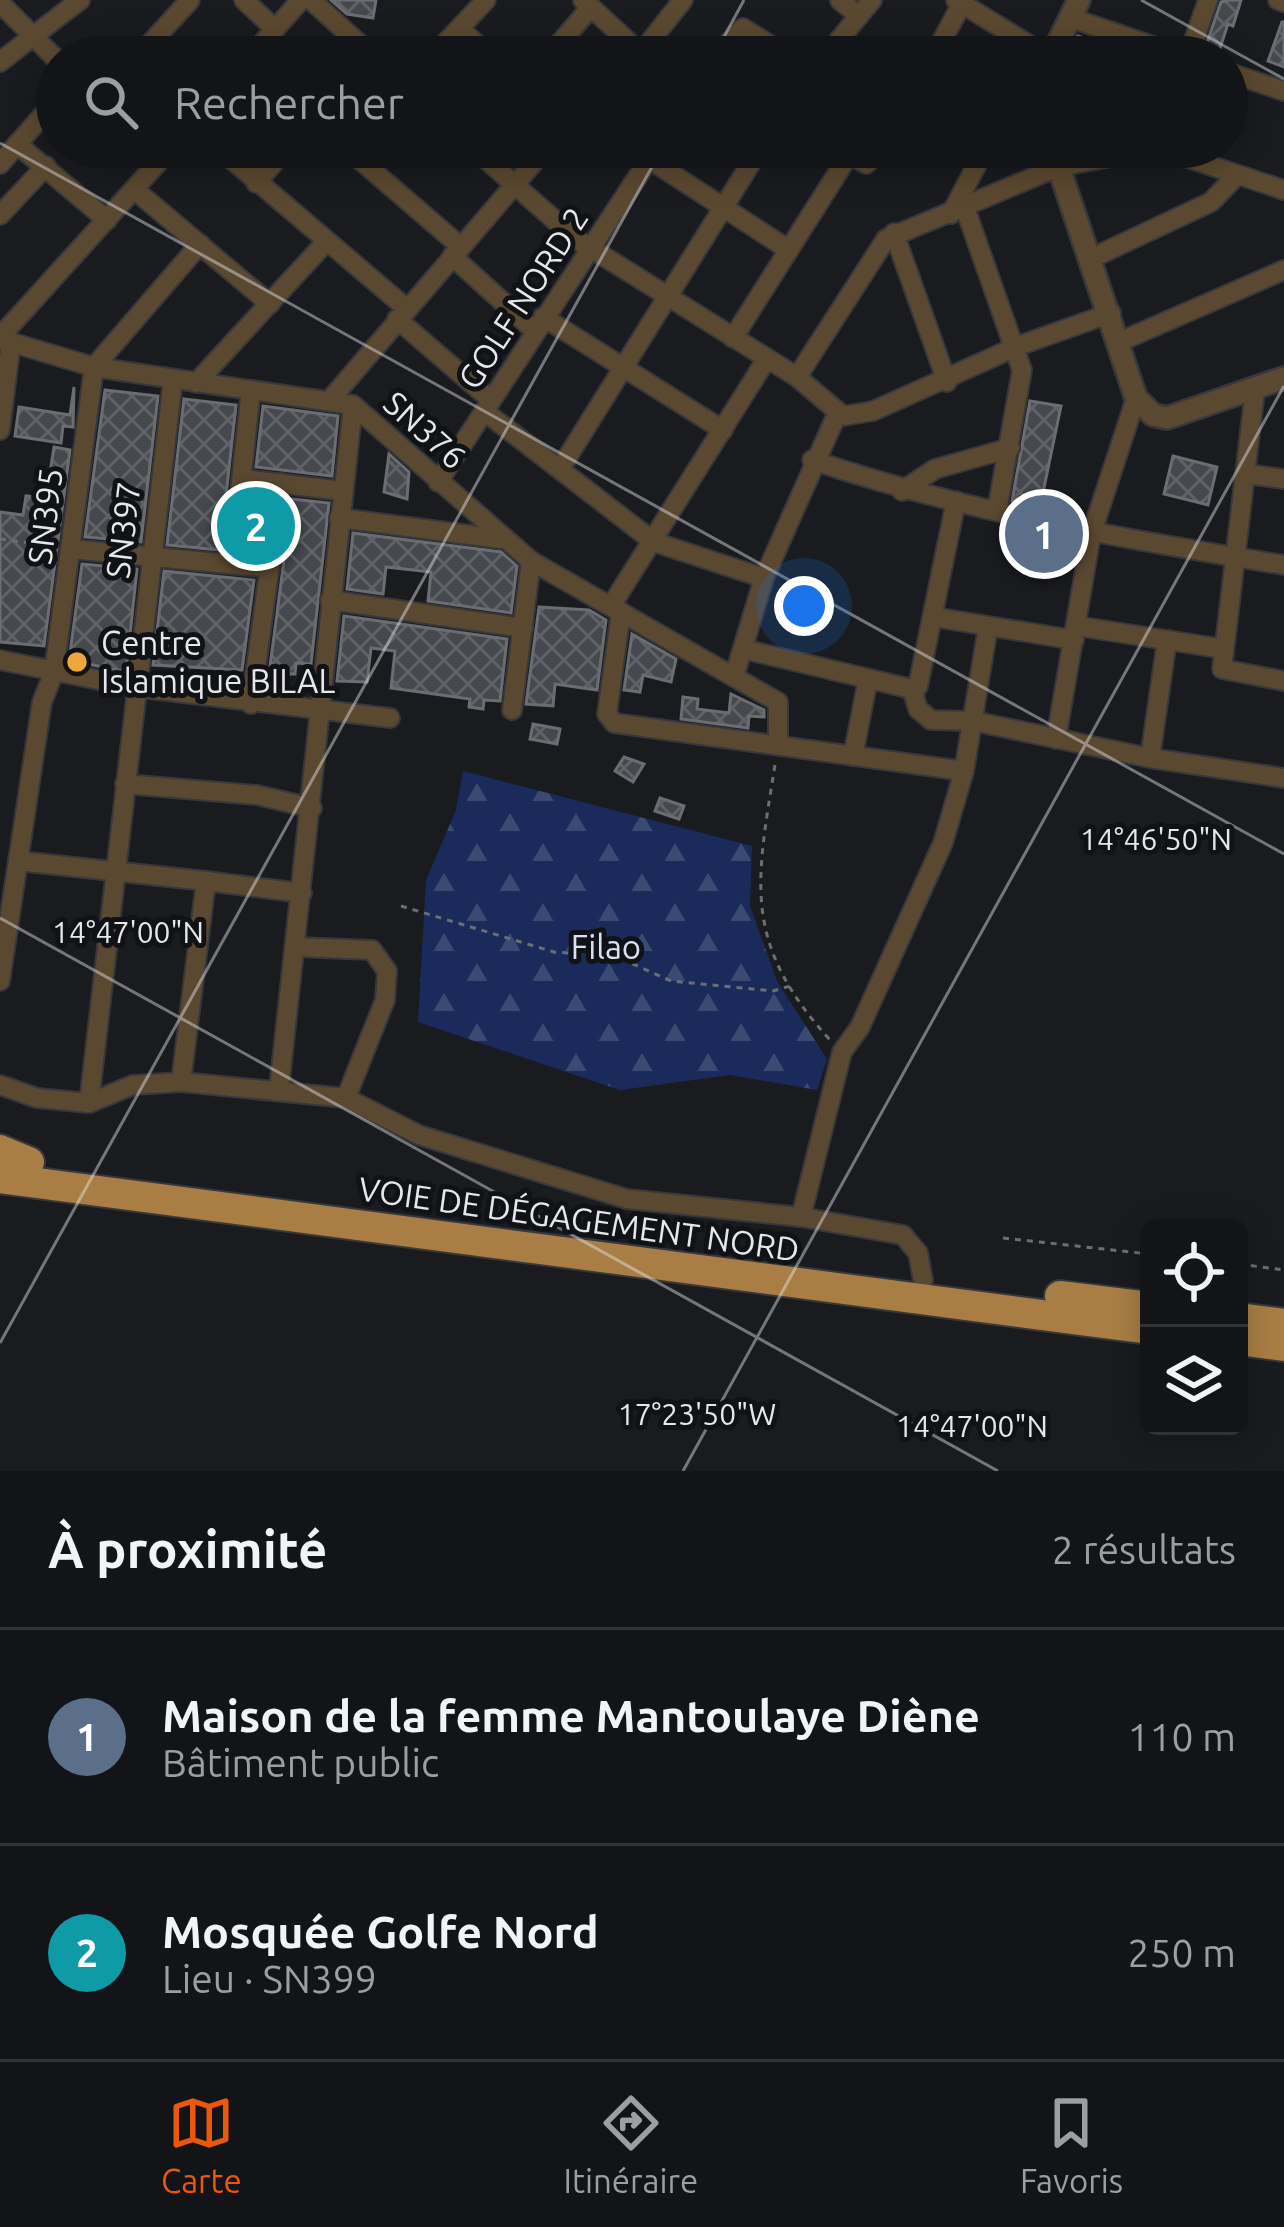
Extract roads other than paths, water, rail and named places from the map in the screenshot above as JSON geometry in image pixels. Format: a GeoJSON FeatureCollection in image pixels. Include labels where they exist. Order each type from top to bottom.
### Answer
{"type":"FeatureCollection","features":[{"type":"Feature","properties":{"kind":"highway","name":"VOIE DE DÉGAGEMENT NORD"},"geometry":{"type":"LineString","coordinates":[[10,1157],[1140,1306]]}},
{"type":"Feature","properties":{"kind":"highway","name":"VOIE DE DÉGAGEMENT NORD"},"geometry":{"type":"LineString","coordinates":[[0,1178],[1140,1328]]}},
{"type":"Feature","properties":{"kind":"highway"},"geometry":{"type":"LineString","coordinates":[[1248,1319],[1284,1324]]}},
{"type":"Feature","properties":{"kind":"highway"},"geometry":{"type":"LineString","coordinates":[[1248,1341],[1284,1346]]}},
{"type":"Feature","properties":{"kind":"street"},"geometry":{"type":"LineString","coordinates":[[0,62],[80,0]]}},
{"type":"Feature","properties":{"kind":"street"},"geometry":{"type":"LineString","coordinates":[[157,36],[190,0]]}},
{"type":"Feature","properties":{"kind":"street"},"geometry":{"type":"LineString","coordinates":[[244,0],[274,29]]}},
{"type":"Feature","properties":{"kind":"street"},"geometry":{"type":"LineString","coordinates":[[268,36],[301,0]]}},
{"type":"Feature","properties":{"kind":"street"},"geometry":{"type":"LineString","coordinates":[[311,0],[350,36]]}},
{"type":"Feature","properties":{"kind":"street"},"geometry":{"type":"LineString","coordinates":[[453,36],[486,0]]}},
{"type":"Feature","properties":{"kind":"street"},"geometry":{"type":"LineString","coordinates":[[651,36],[683,0]]}},
{"type":"Feature","properties":{"kind":"street"},"geometry":{"type":"LineString","coordinates":[[840,0],[859,16]]}},
{"type":"Feature","properties":{"kind":"street"},"geometry":{"type":"LineString","coordinates":[[842,36],[872,0]]}},
{"type":"Feature","properties":{"kind":"street"},"geometry":{"type":"LineString","coordinates":[[1195,36],[1208,0]]}},
{"type":"Feature","properties":{"kind":"street"},"geometry":{"type":"LineString","coordinates":[[944,36],[961,1],[1017,36]]}},
{"type":"Feature","properties":{"kind":"street"},"geometry":{"type":"LineString","coordinates":[[0,3],[36,40]]}},
{"type":"Feature","properties":{"kind":"street"},"geometry":{"type":"LineString","coordinates":[[563,36],[587,4],[619,36]]}},
{"type":"Feature","properties":{"kind":"street"},"geometry":{"type":"LineString","coordinates":[[1061,36],[1075,9],[1138,36]]}},
{"type":"Feature","properties":{"kind":"street"},"geometry":{"type":"LineString","coordinates":[[731,36],[747,28],[759,36]]}},
{"type":"Feature","properties":{"kind":"street"},"geometry":{"type":"LineString","coordinates":[[460,29],[468,36]]}},
{"type":"Feature","properties":{"kind":"street"},"geometry":{"type":"LineString","coordinates":[[1248,79],[1284,92]]}},
{"type":"Feature","properties":{"kind":"street"},"geometry":{"type":"LineString","coordinates":[[0,164],[36,123]]}},
{"type":"Feature","properties":{"kind":"street"},"geometry":{"type":"LineString","coordinates":[[17,144],[36,158]]}},
{"type":"Feature","properties":{"kind":"street"},"geometry":{"type":"LineString","coordinates":[[0,215],[44,168]]}},
{"type":"Feature","properties":{"kind":"street"},"geometry":{"type":"LineString","coordinates":[[48,168],[107,220]]}},
{"type":"Feature","properties":{"kind":"street"},"geometry":{"type":"LineString","coordinates":[[0,430],[4,340],[149,168]]}},
{"type":"Feature","properties":{"kind":"street"},"geometry":{"type":"LineString","coordinates":[[240,168],[326,242],[401,313],[487,406],[560,469],[654,542],[764,578]]}},
{"type":"Feature","properties":{"kind":"street"},"geometry":{"type":"LineString","coordinates":[[256,183],[269,168]]}},
{"type":"Feature","properties":{"kind":"street"},"geometry":{"type":"LineString","coordinates":[[367,168],[539,324],[623,366],[723,430]]}},
{"type":"Feature","properties":{"kind":"street"},"geometry":{"type":"LineString","coordinates":[[497,168],[592,249],[796,377],[837,414],[857,416],[947,382],[1018,346],[1111,314]]}},
{"type":"Feature","properties":{"kind":"street"},"geometry":{"type":"LineString","coordinates":[[330,400],[529,168]]}},
{"type":"Feature","properties":{"kind":"street","name":"GOLF NORD 2"},"geometry":{"type":"LineString","coordinates":[[439,482],[643,168]]}},
{"type":"Feature","properties":{"kind":"street"},"geometry":{"type":"LineString","coordinates":[[673,168],[789,250]]}},
{"type":"Feature","properties":{"kind":"street"},"geometry":{"type":"LineString","coordinates":[[560,469],[747,168]]}},
{"type":"Feature","properties":{"kind":"street"},"geometry":{"type":"LineString","coordinates":[[733,338],[834,168]]}},
{"type":"Feature","properties":{"kind":"street"},"geometry":{"type":"LineString","coordinates":[[977,168],[958,211],[1018,346],[1022,387],[997,511]]}},
{"type":"Feature","properties":{"kind":"street"},"geometry":{"type":"LineString","coordinates":[[796,377],[894,233],[958,211],[1035,168]]}},
{"type":"Feature","properties":{"kind":"street"},"geometry":{"type":"LineString","coordinates":[[1059,168],[1136,398],[1153,415],[1167,418],[1284,378]]}},
{"type":"Feature","properties":{"kind":"street"},"geometry":{"type":"LineString","coordinates":[[1217,168],[1284,190]]}},
{"type":"Feature","properties":{"kind":"street"},"geometry":{"type":"LineString","coordinates":[[1092,258],[1211,202],[1237,175]]}},
{"type":"Feature","properties":{"kind":"street"},"geometry":{"type":"LineString","coordinates":[[135,190],[270,304]]}},
{"type":"Feature","properties":{"kind":"street"},"geometry":{"type":"LineString","coordinates":[[894,233],[947,382]]}},
{"type":"Feature","properties":{"kind":"street"},"geometry":{"type":"LineString","coordinates":[[196,383],[326,242]]}},
{"type":"Feature","properties":{"kind":"street"},"geometry":{"type":"LineString","coordinates":[[94,367],[200,244]]}},
{"type":"Feature","properties":{"kind":"street"},"geometry":{"type":"LineString","coordinates":[[1119,343],[1284,270]]}},
{"type":"Feature","properties":{"kind":"street","name":"SN376"},"geometry":{"type":"LineString","coordinates":[[4,340],[94,367],[353,405],[531,561],[778,702],[778,745]]}},
{"type":"Feature","properties":{"kind":"street"},"geometry":{"type":"LineString","coordinates":[[766,360],[616,609],[609,720],[964,771]]}},
{"type":"Feature","properties":{"kind":"street","name":"SN395"},"geometry":{"type":"LineString","coordinates":[[1,968],[42,702],[54,672],[94,367]]}},
{"type":"Feature","properties":{"kind":"street","name":"SN397"},"geometry":{"type":"LineString","coordinates":[[88,1103],[172,380]]}},
{"type":"Feature","properties":{"kind":"street"},"geometry":{"type":"LineString","coordinates":[[232,564],[251,390]]}},
{"type":"Feature","properties":{"kind":"street"},"geometry":{"type":"LineString","coordinates":[[1255,390],[1223,673],[1284,681]]}},
{"type":"Feature","properties":{"kind":"street"},"geometry":{"type":"LineString","coordinates":[[1056,739],[1091,535],[1136,398]]}},
{"type":"Feature","properties":{"kind":"street"},"geometry":{"type":"LineString","coordinates":[[279,1089],[353,405]]}},
{"type":"Feature","properties":{"kind":"street"},"geometry":{"type":"LineString","coordinates":[[734,677],[764,578],[812,460],[837,414]]}},
{"type":"Feature","properties":{"kind":"street"},"geometry":{"type":"LineString","coordinates":[[902,490],[935,469],[1010,448]]}},
{"type":"Feature","properties":{"kind":"street"},"geometry":{"type":"LineString","coordinates":[[812,460],[902,490],[1091,535],[1284,565]]}},
{"type":"Feature","properties":{"kind":"street"},"geometry":{"type":"LineString","coordinates":[[1246,475],[1284,479]]}},
{"type":"Feature","properties":{"kind":"street"},"geometry":{"type":"LineString","coordinates":[[243,479],[344,491]]}},
{"type":"Feature","properties":{"kind":"street"},"geometry":{"type":"LineString","coordinates":[[251,704],[281,483]]}},
{"type":"Feature","properties":{"kind":"street"},"geometry":{"type":"LineString","coordinates":[[912,689],[923,679],[956,502]]}},
{"type":"Feature","properties":{"kind":"street"},"geometry":{"type":"LineString","coordinates":[[340,518],[502,539]]}},
{"type":"Feature","properties":{"kind":"street"},"geometry":{"type":"LineString","coordinates":[[71,548],[270,568]]}},
{"type":"Feature","properties":{"kind":"street"},"geometry":{"type":"LineString","coordinates":[[512,710],[531,561]]}},
{"type":"Feature","properties":{"kind":"street"},"geometry":{"type":"LineString","coordinates":[[330,600],[524,628]]}},
{"type":"Feature","properties":{"kind":"street"},"geometry":{"type":"LineString","coordinates":[[934,617],[988,627],[1167,640],[1224,649]]}},
{"type":"Feature","properties":{"kind":"street"},"geometry":{"type":"LineString","coordinates":[[801,1217],[842,1052],[860,1027],[928,886],[964,771],[988,627]]}},
{"type":"Feature","properties":{"kind":"street"},"geometry":{"type":"LineString","coordinates":[[1150,758],[1167,640]]}},
{"type":"Feature","properties":{"kind":"street"},"geometry":{"type":"LineString","coordinates":[[742,649],[912,689]]}},
{"type":"Feature","properties":{"kind":"street"},"geometry":{"type":"LineString","coordinates":[[0,660],[134,687],[390,718]]}},
{"type":"Feature","properties":{"kind":"street"},"geometry":{"type":"LineString","coordinates":[[853,756],[868,679]]}},
{"type":"Feature","properties":{"kind":"street"},"geometry":{"type":"LineString","coordinates":[[912,689],[923,717],[973,721],[1150,758],[1284,778]]}},
{"type":"Feature","properties":{"kind":"street"},"geometry":{"type":"LineString","coordinates":[[125,784],[257,795],[312,808]]}},
{"type":"Feature","properties":{"kind":"street"},"geometry":{"type":"LineString","coordinates":[[18,861],[302,893]]}},
{"type":"Feature","properties":{"kind":"street"},"geometry":{"type":"LineString","coordinates":[[181,1082],[206,881]]}},
{"type":"Feature","properties":{"kind":"street"},"geometry":{"type":"LineString","coordinates":[[296,947],[372,950],[387,970],[385,1000],[346,1098]]}},
{"type":"Feature","properties":{"kind":"street"},"geometry":{"type":"LineString","coordinates":[[0,1084],[37,1098],[88,1103],[133,1085],[181,1082],[346,1098],[419,1135],[627,1199],[801,1217],[903,1235],[918,1253],[923,1280]]}},
{"type":"Feature","properties":{"kind":"place","name":"Mosquée Golfe Nord"},"geometry":{"type":"Point","coordinates":[256,526]}},
{"type":"Feature","properties":{"kind":"place","name":"Maison de la femme Mantoulaye Diène"},"geometry":{"type":"Point","coordinates":[1044,534]}},
{"type":"Feature","properties":{"kind":"place","name":"Centre Islamique BILAL"},"geometry":{"type":"Point","coordinates":[77,662]}},
{"type":"Feature","properties":{"kind":"park label","name":"Filao"},"geometry":{"type":"Point","coordinates":[606,947]}}]}
